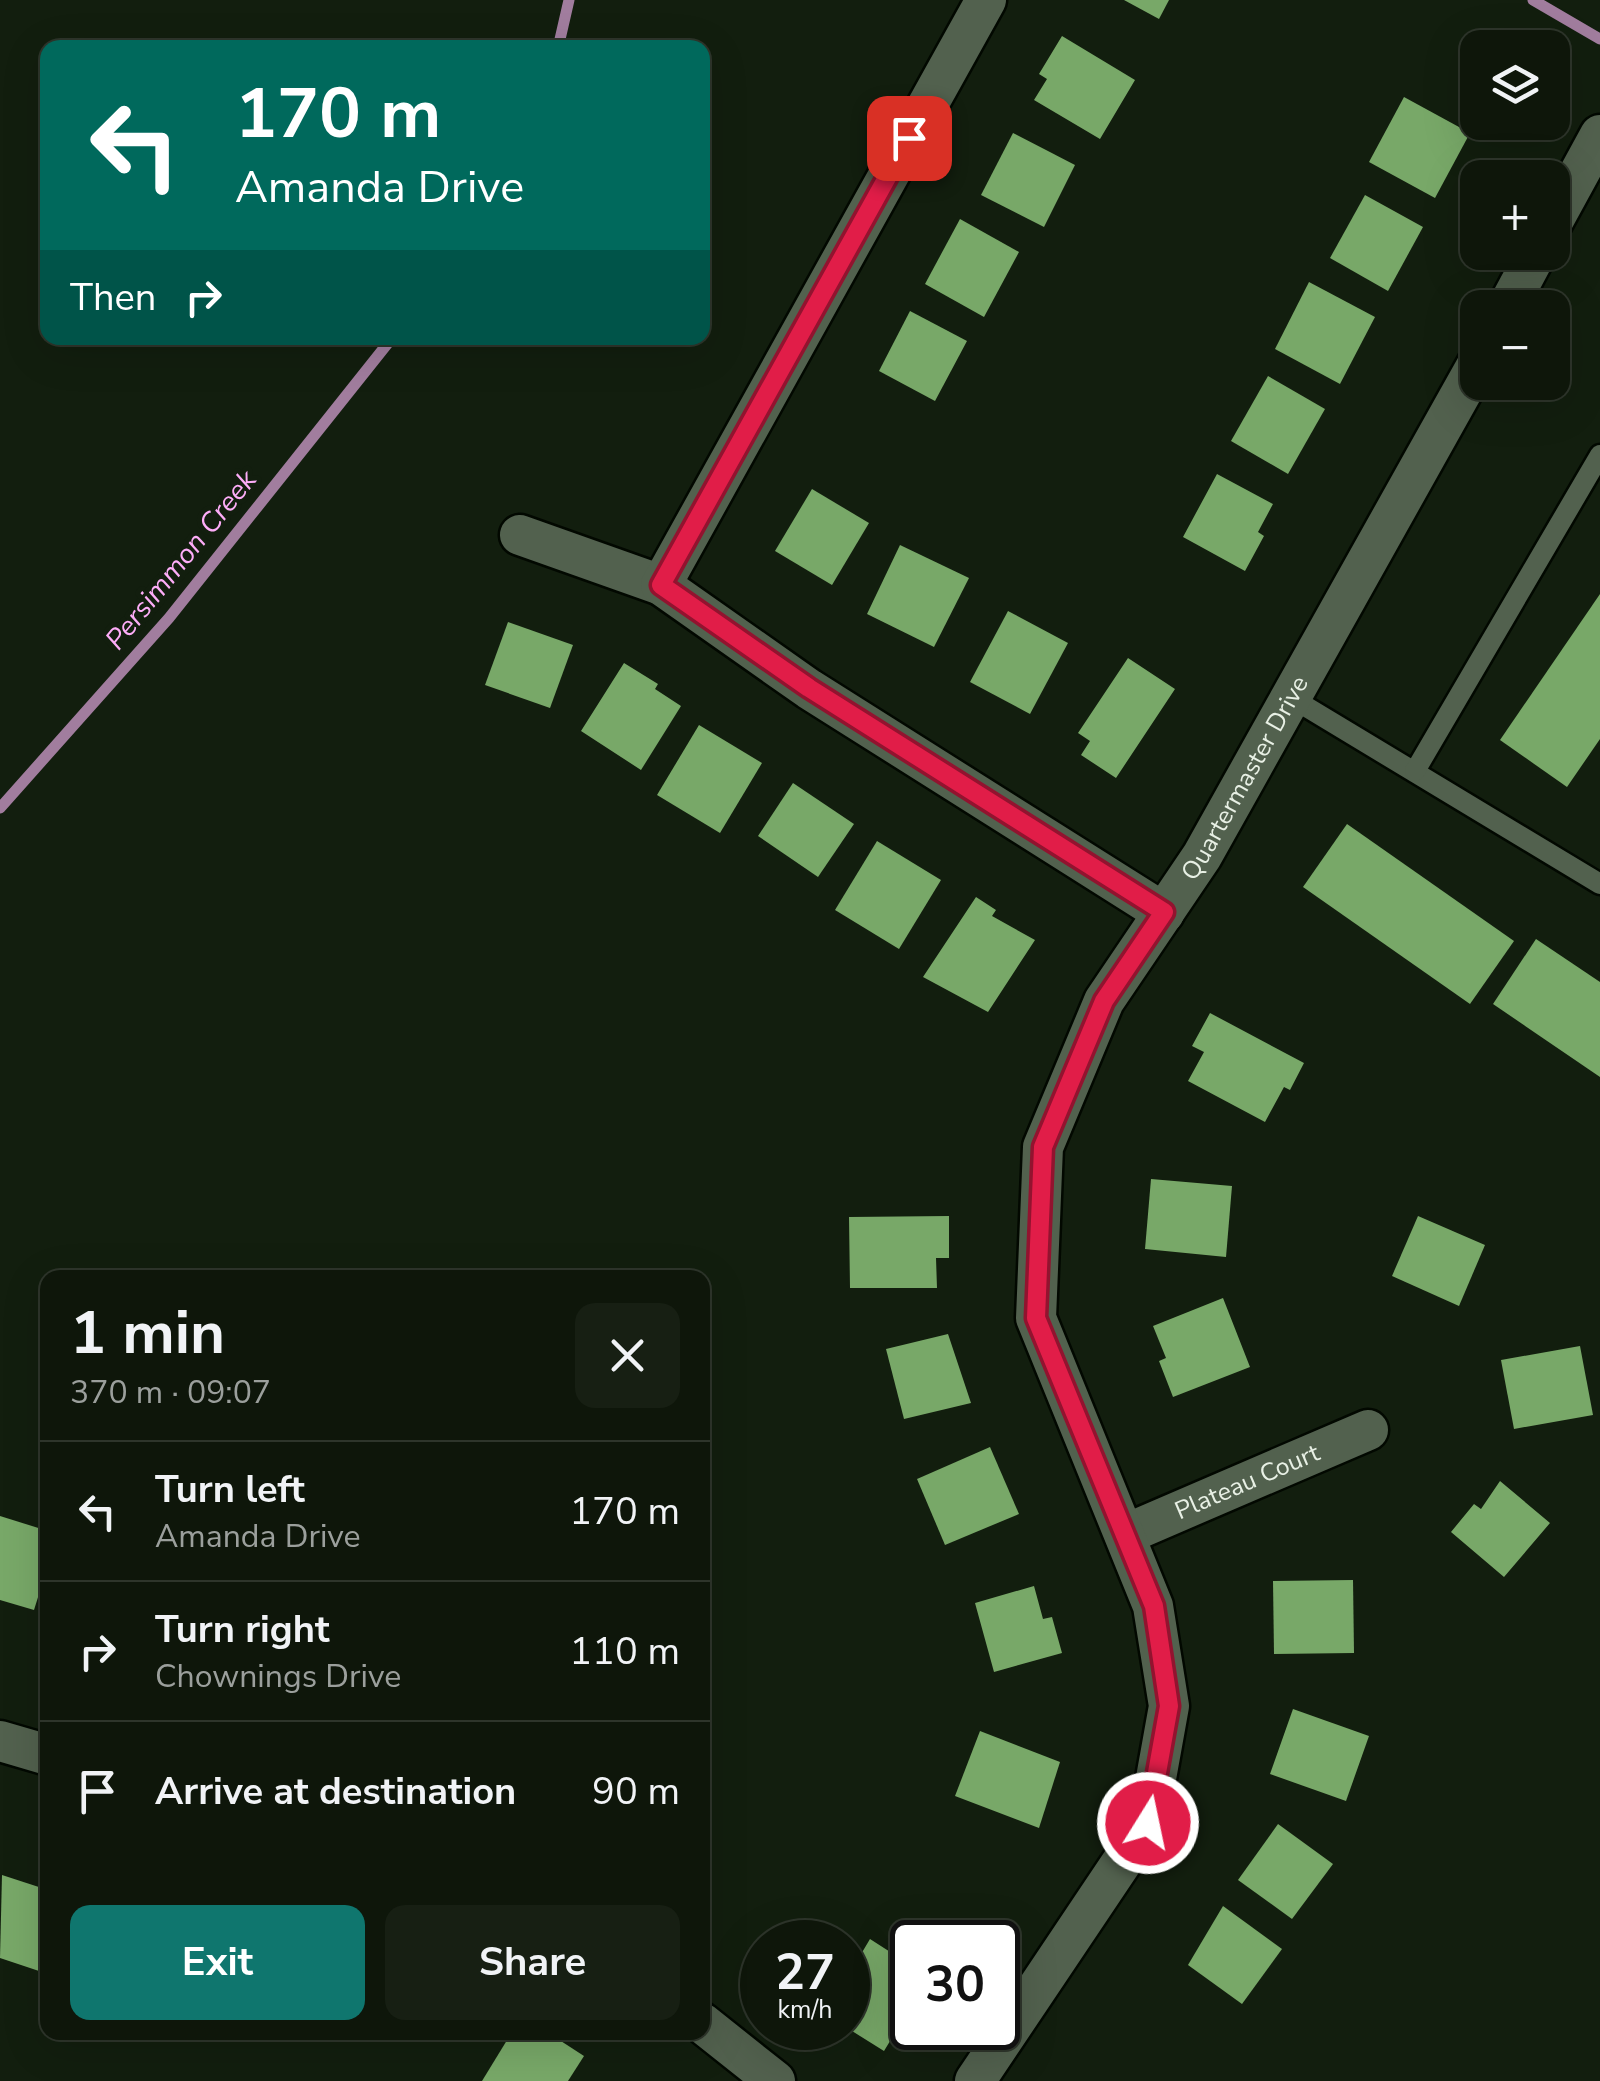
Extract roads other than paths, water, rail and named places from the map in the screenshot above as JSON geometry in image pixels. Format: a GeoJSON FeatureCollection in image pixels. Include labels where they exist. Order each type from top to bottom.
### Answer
{"type":"FeatureCollection","features":[{"type":"Feature","properties":{"kind":"street"},"geometry":{"type":"LineString","coordinates":[[661,585],[986,0]]}},
{"type":"Feature","properties":{"kind":"street"},"geometry":{"type":"LineString","coordinates":[[1570,190],[1600,135]]}},
{"type":"Feature","properties":{"kind":"street","name":"Quartermaster Drive"},"geometry":{"type":"LineString","coordinates":[[976,2081],[1148,1823],[1169,1706],[1154,1606],[1036,1318],[1043,1147],[1104,1001],[1202,856],[1460,395]]}},
{"type":"Feature","properties":{"kind":"street"},"geometry":{"type":"LineString","coordinates":[[520,535],[661,585],[809,688],[1164,912]]}},
{"type":"Feature","properties":{"kind":"street","name":"Plateau Court"},"geometry":{"type":"LineString","coordinates":[[1126,1534],[1368,1430]]}},
{"type":"Feature","properties":{"kind":"street"},"geometry":{"type":"LineString","coordinates":[[0,1741],[40,1753]]}},
{"type":"Feature","properties":{"kind":"street"},"geometry":{"type":"LineString","coordinates":[[710,2029],[775,2081]]}},
{"type":"Feature","properties":{"kind":"lane"},"geometry":{"type":"LineString","coordinates":[[1414,771],[1600,455]]}},
{"type":"Feature","properties":{"kind":"lane"},"geometry":{"type":"LineString","coordinates":[[1290,698],[1600,884]]}},
{"type":"Feature","properties":{"kind":"waterway","name":"Persimmon Creek"},"geometry":{"type":"LineString","coordinates":[[560,40],[569,0]]}},
{"type":"Feature","properties":{"kind":"waterway"},"geometry":{"type":"LineString","coordinates":[[1533,0],[1600,39]]}},
{"type":"Feature","properties":{"kind":"waterway","name":"Persimmon Creek"},"geometry":{"type":"LineString","coordinates":[[0,808],[169,618],[386,345]]}}]}
